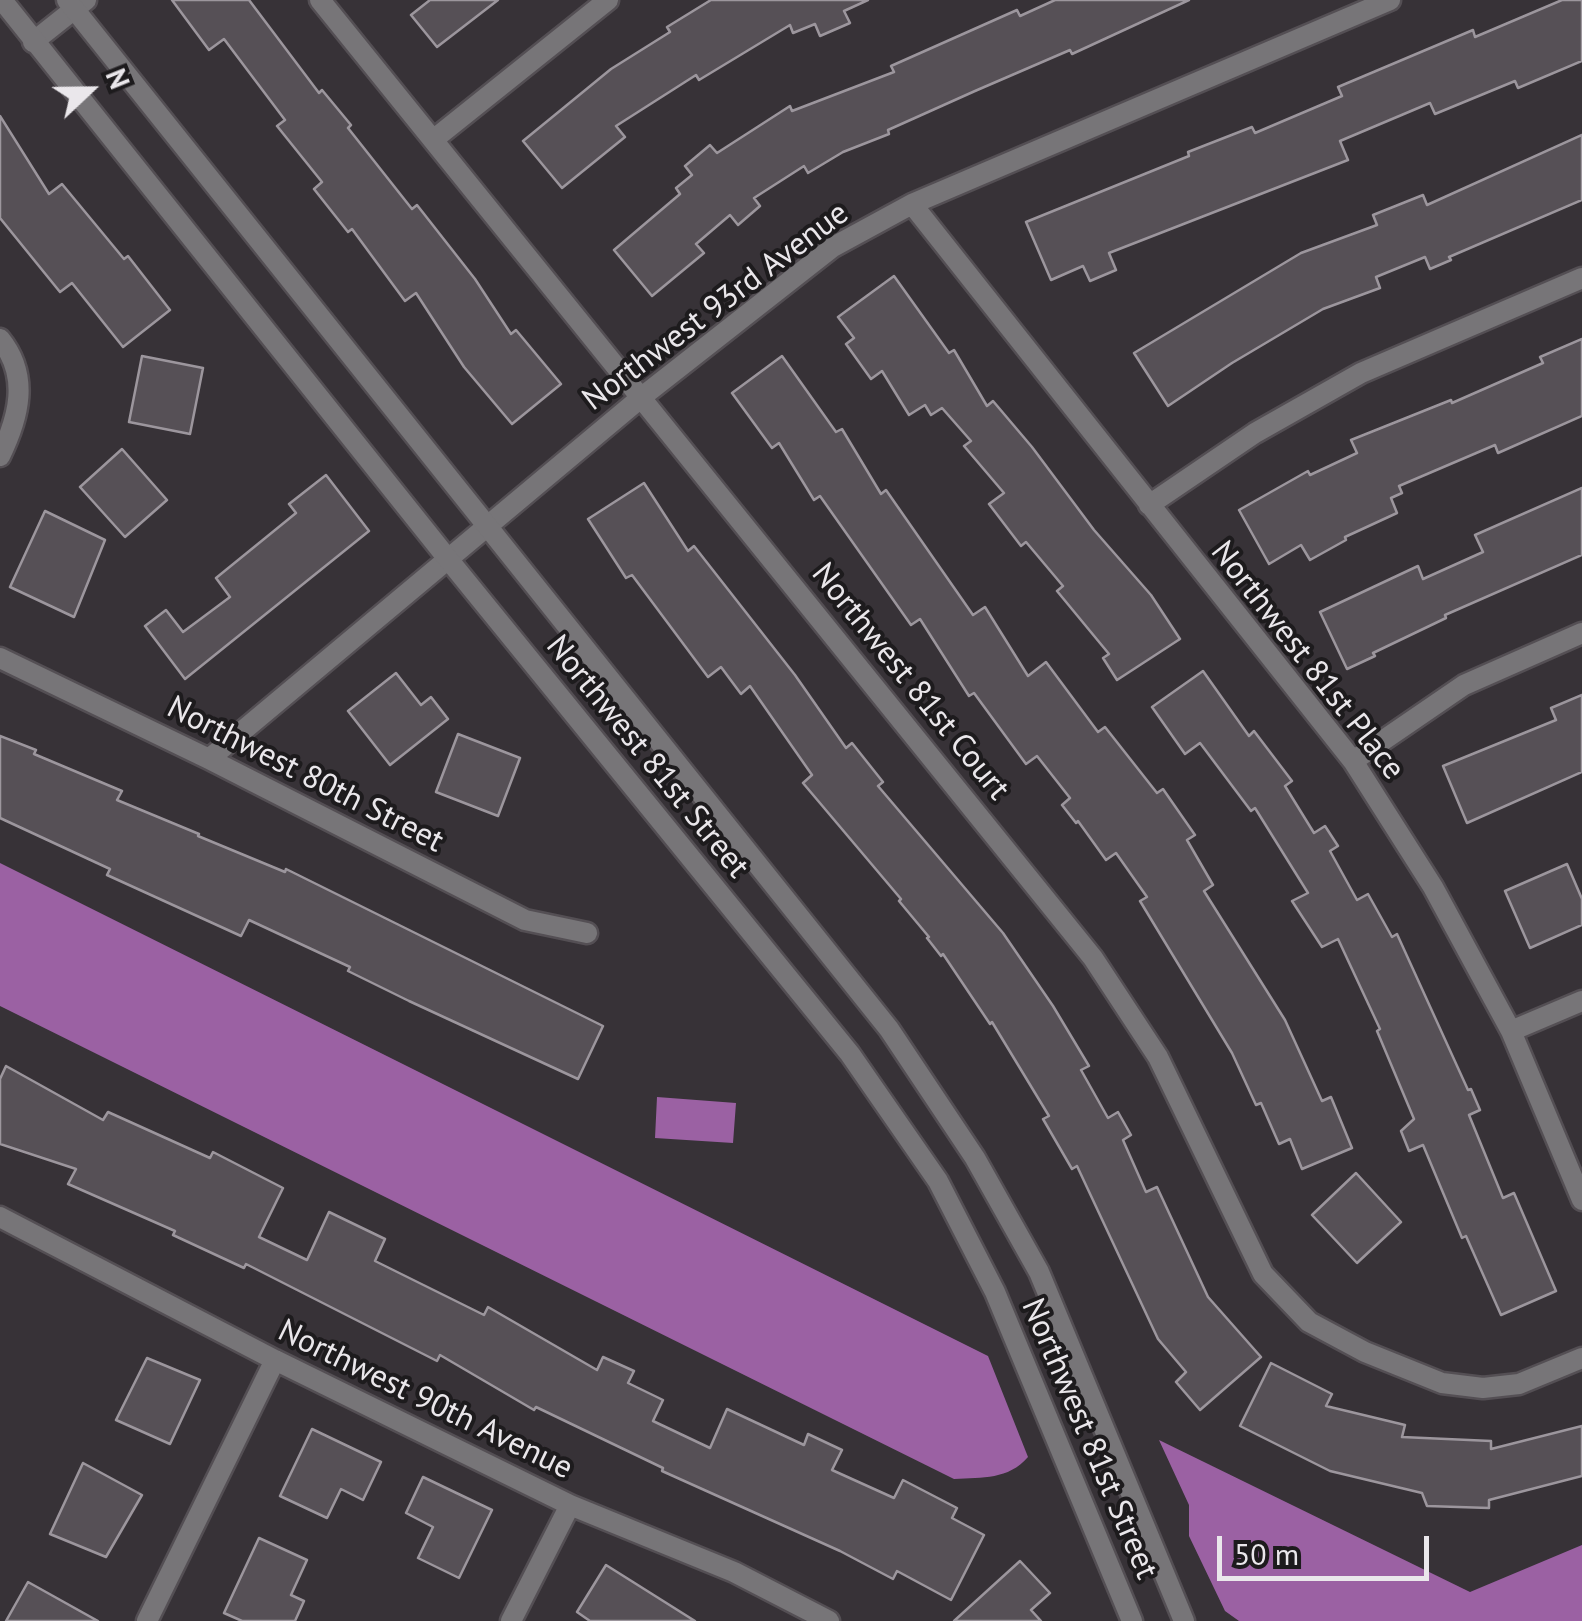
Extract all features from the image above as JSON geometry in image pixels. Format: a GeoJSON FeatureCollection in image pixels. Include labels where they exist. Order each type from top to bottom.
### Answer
{"type":"FeatureCollection","features":[{"type":"Feature","properties":{"kind":"street","name":"Northwest 81st Street"},"geometry":{"type":"LineString","coordinates":[[2,0],[850,1054],[938,1181],[995,1292],[1132,1621]]}},
{"type":"Feature","properties":{"kind":"street","name":"Northwest 81st Court"},"geometry":{"type":"LineString","coordinates":[[320,0],[1093,958],[1158,1058],[1263,1274],[1310,1322],[1365,1352],[1442,1383],[1483,1388],[1519,1384],[1582,1358]]}},
{"type":"Feature","properties":{"kind":"street"},"geometry":{"type":"LineString","coordinates":[[434,140],[608,0]]}},
{"type":"Feature","properties":{"kind":"street","name":"Northwest 93rd Avenue"},"geometry":{"type":"LineString","coordinates":[[209,759],[643,396],[833,247],[912,204],[1390,0]]}},
{"type":"Feature","properties":{"kind":"street","name":"Northwest 81st Street"},"geometry":{"type":"LineString","coordinates":[[76,3],[889,1030],[975,1158],[1038,1272],[1184,1621]]}},
{"type":"Feature","properties":{"kind":"street"},"geometry":{"type":"LineString","coordinates":[[33,42],[76,3]]}},
{"type":"Feature","properties":{"kind":"street","name":"Northwest 81st Place"},"geometry":{"type":"LineString","coordinates":[[912,204],[1353,761],[1433,887],[1511,1031],[1582,1200]]}},
{"type":"Feature","properties":{"kind":"street"},"geometry":{"type":"LineString","coordinates":[[1149,505],[1254,433],[1361,373],[1582,278]]}},
{"type":"Feature","properties":{"kind":"street"},"geometry":{"type":"LineString","coordinates":[[0,338],[20,383],[16,425],[0,456]]}},
{"type":"Feature","properties":{"kind":"street"},"geometry":{"type":"LineString","coordinates":[[1353,761],[1464,684],[1582,633]]}},
{"type":"Feature","properties":{"kind":"street","name":"Northwest 80th Street"},"geometry":{"type":"LineString","coordinates":[[0,658],[525,920],[587,933]]}},
{"type":"Feature","properties":{"kind":"street"},"geometry":{"type":"LineString","coordinates":[[1511,1031],[1582,1001]]}},
{"type":"Feature","properties":{"kind":"street","name":"Northwest 90th Avenue"},"geometry":{"type":"LineString","coordinates":[[0,1217],[275,1360],[570,1505],[734,1572],[830,1621]]}},
{"type":"Feature","properties":{"kind":"street"},"geometry":{"type":"LineString","coordinates":[[147,1621],[275,1360]]}},
{"type":"Feature","properties":{"kind":"street"},"geometry":{"type":"LineString","coordinates":[[511,1621],[570,1505]]}},
{"type":"Feature","properties":{"kind":"shaded area"},"geometry":{"type":"Polygon","coordinates":[[[0,863],[988,1356],[1028,1457],[1003,1474],[954,1479],[0,1006],[0,863]]]}},
{"type":"Feature","properties":{"kind":"shaded area"},"geometry":{"type":"Polygon","coordinates":[[[657,1097],[736,1103],[733,1143],[655,1138],[657,1097]]]}},
{"type":"Feature","properties":{"kind":"shaded area"},"geometry":{"type":"Polygon","coordinates":[[[1159,1440],[1470,1592],[1582,1545],[1582,1621],[1239,1621],[1225,1611],[1189,1536],[1189,1505],[1159,1440]]]}},
{"type":"Feature","properties":{"kind":"building"},"geometry":{"type":"Polygon","coordinates":[[[172,0],[249,0],[319,93],[322,90],[351,125],[348,128],[412,209],[417,205],[475,279],[511,334],[516,330],[561,384],[512,424],[464,367],[416,293],[405,301],[352,229],[348,232],[314,189],[322,182],[277,126],[285,120],[224,39],[209,50],[172,0]]]}},
{"type":"Feature","properties":{"kind":"building"},"geometry":{"type":"Polygon","coordinates":[[[430,0],[498,0],[437,47],[411,15],[430,0]]]}},
{"type":"Feature","properties":{"kind":"building"},"geometry":{"type":"Polygon","coordinates":[[[711,0],[868,0],[844,11],[850,23],[820,36],[815,24],[793,33],[790,25],[699,80],[696,75],[616,126],[625,137],[562,188],[523,141],[611,69],[670,32],[667,27],[711,0]]]}},
{"type":"Feature","properties":{"kind":"building"},"geometry":{"type":"Polygon","coordinates":[[[1055,0],[1189,0],[1072,54],[1070,50],[888,130],[889,134],[843,152],[808,173],[804,166],[754,198],[760,206],[738,225],[730,215],[696,244],[704,253],[652,296],[614,250],[680,194],[676,188],[692,175],[685,166],[710,145],[717,153],[790,106],[792,111],[894,72],[891,66],[1017,10],[1020,16],[1055,0]]]}},
{"type":"Feature","properties":{"kind":"building"},"geometry":{"type":"Polygon","coordinates":[[[1562,0],[1582,0],[1582,61],[1518,88],[1515,81],[1435,114],[1430,103],[1340,141],[1348,160],[1109,253],[1116,270],[1090,281],[1083,266],[1051,280],[1026,222],[1189,156],[1188,152],[1252,127],[1255,133],[1342,96],[1338,87],[1473,30],[1475,37],[1562,0]]]}},
{"type":"Feature","properties":{"kind":"building"},"geometry":{"type":"Polygon","coordinates":[[[0,116],[49,194],[62,184],[124,259],[128,256],[170,310],[123,347],[72,283],[60,292],[0,218],[0,116]]]}},
{"type":"Feature","properties":{"kind":"building"},"geometry":{"type":"Polygon","coordinates":[[[1582,135],[1582,200],[1449,257],[1451,260],[1430,269],[1425,257],[1376,277],[1380,288],[1323,309],[1168,406],[1134,353],[1301,253],[1377,225],[1373,215],[1423,195],[1427,205],[1582,135]]]}},
{"type":"Feature","properties":{"kind":"building"},"geometry":{"type":"Polygon","coordinates":[[[894,276],[949,353],[954,350],[987,406],[993,401],[1032,447],[1094,530],[1151,595],[1180,639],[1117,680],[1103,658],[1109,654],[1057,591],[1063,586],[1026,542],[1021,546],[989,504],[1004,493],[964,446],[971,441],[942,408],[931,415],[925,405],[909,415],[882,371],[871,379],[846,344],[854,338],[838,317],[894,276]]]}},
{"type":"Feature","properties":{"kind":"building"},"geometry":{"type":"Polygon","coordinates":[[[1582,339],[1582,416],[1498,453],[1495,445],[1399,486],[1402,493],[1391,498],[1397,513],[1345,537],[1346,540],[1310,560],[1301,545],[1269,564],[1239,510],[1308,471],[1310,475],[1357,453],[1351,440],[1451,400],[1452,403],[1543,363],[1540,357],[1582,339]]]}},
{"type":"Feature","properties":{"kind":"building"},"geometry":{"type":"Polygon","coordinates":[[[142,356],[203,368],[190,434],[129,422],[142,356]]]}},
{"type":"Feature","properties":{"kind":"building"},"geometry":{"type":"Polygon","coordinates":[[[782,356],[836,432],[842,429],[881,494],[886,490],[973,615],[985,607],[1028,676],[1046,662],[1098,732],[1105,727],[1157,793],[1163,789],[1195,835],[1187,840],[1213,885],[1204,891],[1285,1020],[1322,1101],[1331,1097],[1352,1148],[1302,1169],[1290,1139],[1279,1144],[1261,1103],[1256,1105],[1232,1053],[1140,901],[1147,897],[1116,853],[1106,860],[1062,805],[1070,798],[1037,756],[1026,764],[974,693],[969,696],[920,619],[911,625],[820,496],[814,500],[779,443],[772,448],[732,393],[782,356]]]}},
{"type":"Feature","properties":{"kind":"building"},"geometry":{"type":"Polygon","coordinates":[[[122,449],[167,500],[125,537],[80,487],[122,449]]]}},
{"type":"Feature","properties":{"kind":"building"},"geometry":{"type":"Polygon","coordinates":[[[326,475],[369,531],[185,679],[145,626],[166,610],[183,632],[230,597],[216,578],[296,513],[289,504],[326,475]]]}},
{"type":"Feature","properties":{"kind":"building"},"geometry":{"type":"Polygon","coordinates":[[[644,483],[688,551],[694,546],[795,675],[846,748],[852,743],[883,782],[878,786],[1003,933],[1089,1066],[1081,1070],[1108,1118],[1118,1112],[1131,1135],[1123,1140],[1146,1192],[1157,1187],[1208,1297],[1261,1357],[1200,1410],[1176,1382],[1186,1372],[1158,1339],[1077,1166],[1072,1169],[1043,1119],[1049,1116],[992,1022],[901,899],[803,783],[812,775],[750,686],[741,694],[721,667],[708,677],[632,575],[626,578],[588,519],[644,483]]]}},
{"type":"Feature","properties":{"kind":"building"},"geometry":{"type":"Polygon","coordinates":[[[1582,488],[1582,555],[1445,615],[1446,618],[1347,669],[1320,612],[1418,566],[1423,579],[1483,552],[1475,535],[1582,488]]]}},
{"type":"Feature","properties":{"kind":"building"},"geometry":{"type":"Polygon","coordinates":[[[45,511],[105,540],[74,617],[10,587],[45,511]]]}},
{"type":"Feature","properties":{"kind":"building"},"geometry":{"type":"Polygon","coordinates":[[[1203,671],[1249,736],[1254,731],[1292,781],[1285,786],[1314,833],[1325,826],[1338,846],[1330,851],[1357,900],[1368,894],[1392,937],[1397,934],[1480,1110],[1469,1115],[1503,1198],[1514,1193],[1556,1291],[1501,1315],[1466,1236],[1462,1238],[1423,1145],[1409,1151],[1401,1131],[1414,1119],[1377,1031],[1380,1029],[1338,939],[1322,947],[1292,901],[1308,893],[1255,808],[1251,811],[1200,743],[1185,754],[1152,707],[1203,671]]]}},
{"type":"Feature","properties":{"kind":"building"},"geometry":{"type":"Polygon","coordinates":[[[396,673],[421,705],[431,697],[448,719],[390,765],[348,711],[396,673]]]}},
{"type":"Feature","properties":{"kind":"building"},"geometry":{"type":"Polygon","coordinates":[[[1582,695],[1582,772],[1467,823],[1443,766],[1556,720],[1551,708],[1582,695]]]}},
{"type":"Feature","properties":{"kind":"building"},"geometry":{"type":"Polygon","coordinates":[[[458,734],[520,758],[498,816],[436,792],[458,734]]]}},
{"type":"Feature","properties":{"kind":"building"},"geometry":{"type":"Polygon","coordinates":[[[0,736],[122,791],[117,800],[285,872],[286,869],[603,1026],[578,1079],[409,1001],[348,971],[350,967],[249,920],[241,936],[107,875],[110,869],[0,818],[0,736]]]}},
{"type":"Feature","properties":{"kind":"building"},"geometry":{"type":"Polygon","coordinates":[[[1567,864],[1582,899],[1582,925],[1530,948],[1505,891],[1567,864]]]}},
{"type":"Feature","properties":{"kind":"building"},"geometry":{"type":"Polygon","coordinates":[[[6,1066],[103,1120],[108,1112],[210,1158],[213,1152],[283,1188],[259,1237],[307,1260],[329,1212],[385,1239],[375,1261],[484,1315],[488,1307],[597,1370],[603,1357],[634,1371],[628,1383],[663,1400],[653,1421],[710,1448],[727,1409],[804,1445],[808,1434],[842,1450],[832,1470],[894,1498],[903,1480],[957,1508],[952,1518],[984,1535],[951,1600],[897,1571],[893,1579],[662,1471],[663,1468],[536,1407],[534,1410],[440,1355],[437,1361],[246,1264],[244,1268],[173,1235],[175,1231],[68,1184],[76,1169],[0,1144],[0,1079],[6,1066]]]}},
{"type":"Feature","properties":{"kind":"building"},"geometry":{"type":"Polygon","coordinates":[[[1356,1173],[1401,1222],[1357,1263],[1312,1215],[1356,1173]]]}},
{"type":"Feature","properties":{"kind":"building"},"geometry":{"type":"Polygon","coordinates":[[[147,1358],[200,1380],[170,1444],[116,1420],[147,1358]]]}},
{"type":"Feature","properties":{"kind":"building"},"geometry":{"type":"Polygon","coordinates":[[[1271,1363],[1332,1394],[1326,1406],[1405,1425],[1402,1437],[1491,1441],[1491,1449],[1582,1426],[1582,1476],[1489,1500],[1489,1508],[1427,1506],[1422,1493],[1330,1471],[1240,1426],[1271,1363]]]}},
{"type":"Feature","properties":{"kind":"building"},"geometry":{"type":"Polygon","coordinates":[[[312,1429],[381,1462],[363,1500],[341,1489],[327,1518],[280,1496],[312,1429]]]}},
{"type":"Feature","properties":{"kind":"building"},"geometry":{"type":"Polygon","coordinates":[[[83,1463],[142,1495],[106,1557],[50,1534],[83,1463]]]}},
{"type":"Feature","properties":{"kind":"building"},"geometry":{"type":"Polygon","coordinates":[[[423,1477],[492,1510],[459,1578],[418,1558],[433,1527],[406,1513],[423,1477]]]}},
{"type":"Feature","properties":{"kind":"building"},"geometry":{"type":"Polygon","coordinates":[[[259,1538],[307,1560],[291,1595],[304,1601],[295,1621],[242,1621],[224,1613],[259,1538]]]}},
{"type":"Feature","properties":{"kind":"building"},"geometry":{"type":"Polygon","coordinates":[[[1020,1561],[1050,1593],[1031,1610],[1041,1621],[954,1621],[1020,1561]]]}},
{"type":"Feature","properties":{"kind":"building"},"geometry":{"type":"Polygon","coordinates":[[[606,1565],[695,1621],[590,1621],[577,1612],[606,1565]]]}},
{"type":"Feature","properties":{"kind":"building"},"geometry":{"type":"Polygon","coordinates":[[[28,1582],[98,1621],[6,1621],[28,1582]]]}}]}
